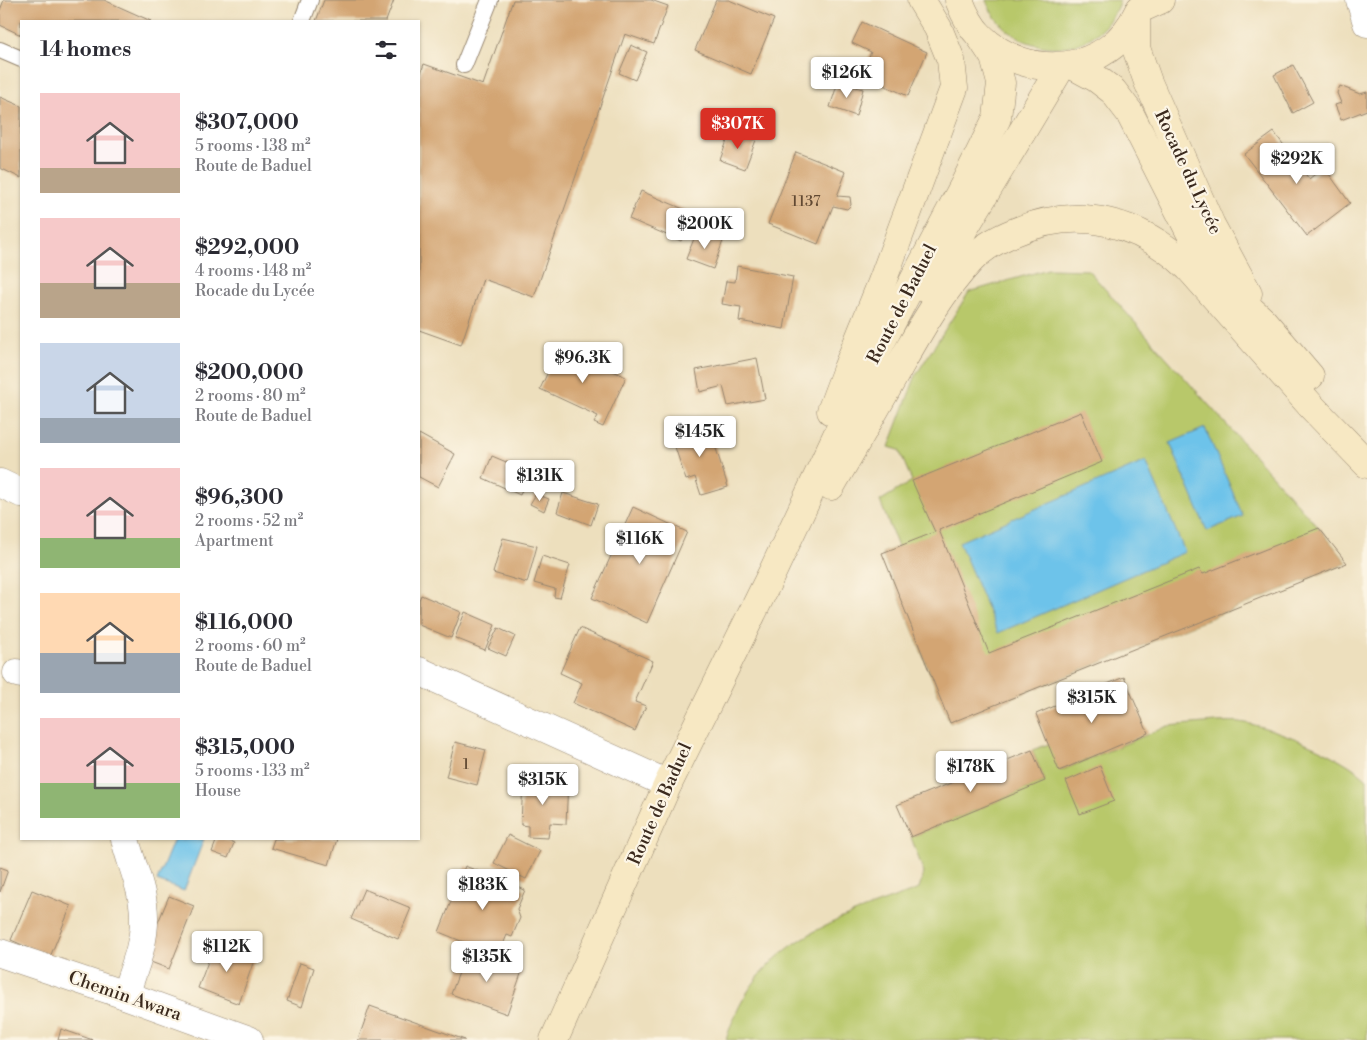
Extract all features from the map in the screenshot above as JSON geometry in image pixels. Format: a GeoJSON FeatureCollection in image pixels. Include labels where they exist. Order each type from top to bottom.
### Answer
{"type":"FeatureCollection","features":[{"type":"Feature","properties":{"kind":"main road"},"geometry":{"type":"LineString","coordinates":[[772,571],[954,88],[951,60],[938,28],[921,0]]}},
{"type":"Feature","properties":{"kind":"main road"},"geometry":{"type":"LineString","coordinates":[[959,0],[966,18],[980,36],[1003,54],[1031,65],[1066,66],[1102,53],[1116,43],[1127,31],[1145,6]]}},
{"type":"Feature","properties":{"kind":"main road","name":"Rocade du Lycée"},"geometry":{"type":"LineString","coordinates":[[1145,6],[1136,48],[1148,82],[1211,225],[1263,321]]}},
{"type":"Feature","properties":{"kind":"main road","name":"Route de Baduel"},"geometry":{"type":"LineString","coordinates":[[554,1040],[668,784],[878,350],[997,118],[1000,83],[994,57],[980,36]]}},
{"type":"Feature","properties":{"kind":"main road","name":"Route de Baduel"},"geometry":{"type":"LineString","coordinates":[[772,571],[965,227],[1066,66]]}},
{"type":"Feature","properties":{"kind":"main road","name":"Rocade du Lycée"},"geometry":{"type":"LineString","coordinates":[[1066,66],[1096,78],[1113,91],[1129,112],[1199,250],[1226,287],[1263,321],[1367,444]]}},
{"type":"Feature","properties":{"kind":"main road"},"geometry":{"type":"LineString","coordinates":[[772,571],[819,507],[932,310],[972,259],[1003,237],[1035,223],[1065,218],[1097,219],[1126,227],[1173,253],[1189,268],[1312,407],[1367,464]]}},
{"type":"Feature","properties":{"kind":"street"},"geometry":{"type":"LineString","coordinates":[[1360,0],[1367,23]]}},
{"type":"Feature","properties":{"kind":"street"},"geometry":{"type":"LineString","coordinates":[[0,483],[20,493]]}},
{"type":"Feature","properties":{"kind":"street"},"geometry":{"type":"LineString","coordinates":[[420,671],[668,784]]}},
{"type":"Feature","properties":{"kind":"street"},"geometry":{"type":"LineString","coordinates":[[125,995],[143,935],[144,916],[127,847]]}},
{"type":"Feature","properties":{"kind":"street","name":"Chemin Awara"},"geometry":{"type":"LineString","coordinates":[[0,953],[125,995],[249,1040]]}},
{"type":"Feature","properties":{"kind":"lane"},"geometry":{"type":"LineString","coordinates":[[302,20],[310,0]]}},
{"type":"Feature","properties":{"kind":"lane"},"geometry":{"type":"LineString","coordinates":[[464,65],[490,0]]}},
{"type":"Feature","properties":{"kind":"lane"},"geometry":{"type":"LineString","coordinates":[[0,50],[20,59]]}},
{"type":"Feature","properties":{"kind":"green space"},"geometry":{"type":"Polygon","coordinates":[[[986,0],[1120,0],[1108,23],[1087,40],[1071,46],[1054,47],[1036,45],[1020,39],[1006,29],[994,16],[986,0]]]}},
{"type":"Feature","properties":{"kind":"green space"},"geometry":{"type":"Polygon","coordinates":[[[1048,269],[1088,270],[1319,528],[1347,563],[950,723],[882,553],[898,547],[880,501],[912,481],[899,450],[889,447],[916,375],[969,292],[1048,269]]]}},
{"type":"Feature","properties":{"kind":"green space"},"geometry":{"type":"Polygon","coordinates":[[[1240,722],[1289,736],[1325,752],[1356,770],[1367,779],[1367,1040],[726,1040],[739,1006],[757,979],[777,957],[801,939],[828,925],[856,912],[919,889],[924,873],[911,837],[1045,781],[1032,750],[1049,744],[1060,771],[1168,726],[1240,722]]]}},
{"type":"Feature","properties":{"kind":"water"},"geometry":{"type":"Polygon","coordinates":[[[1205,428],[1243,516],[1207,531],[1170,443],[1205,428]]]}},
{"type":"Feature","properties":{"kind":"water"},"geometry":{"type":"Polygon","coordinates":[[[1146,461],[1185,552],[998,633],[959,542],[1146,461]]]}},
{"type":"Feature","properties":{"kind":"water"},"geometry":{"type":"Polygon","coordinates":[[[174,840],[204,840],[184,891],[157,881],[174,840]]]}},
{"type":"Feature","properties":{"kind":"building"},"geometry":{"type":"Polygon","coordinates":[[[4,0],[104,0],[149,20],[20,20],[20,35],[0,25],[0,10],[4,0]]]}},
{"type":"Feature","properties":{"kind":"building"},"geometry":{"type":"Polygon","coordinates":[[[324,0],[394,0],[386,20],[316,20],[324,0]]]}},
{"type":"Feature","properties":{"kind":"building"},"geometry":{"type":"Polygon","coordinates":[[[513,0],[651,0],[668,6],[654,44],[625,34],[534,297],[483,279],[461,345],[420,330],[420,75],[424,64],[483,85],[513,0]]]}},
{"type":"Feature","properties":{"kind":"building"},"geometry":{"type":"Polygon","coordinates":[[[716,0],[729,0],[774,19],[751,74],[695,50],[716,0]]]}},
{"type":"Feature","properties":{"kind":"building"},"geometry":{"type":"Polygon","coordinates":[[[862,22],[927,52],[908,96],[861,75],[871,52],[852,43],[862,22]]]}},
{"type":"Feature","properties":{"kind":"building"},"geometry":{"type":"Polygon","coordinates":[[[631,45],[647,52],[635,80],[619,73],[631,45]]]}},
{"type":"Feature","properties":{"kind":"building"},"geometry":{"type":"Polygon","coordinates":[[[1293,65],[1313,102],[1293,113],[1274,75],[1293,65]]]}},
{"type":"Feature","properties":{"kind":"building"},"geometry":{"type":"Polygon","coordinates":[[[838,82],[863,89],[856,116],[830,107],[838,82]]]}},
{"type":"Feature","properties":{"kind":"building"},"geometry":{"type":"Polygon","coordinates":[[[1340,86],[1360,94],[1367,92],[1367,110],[1341,120],[1335,105],[1341,103],[1337,93],[1340,86]]]}},
{"type":"Feature","properties":{"kind":"building"},"geometry":{"type":"Polygon","coordinates":[[[0,97],[20,106],[20,178],[0,168],[0,97]]]}},
{"type":"Feature","properties":{"kind":"building"},"geometry":{"type":"Polygon","coordinates":[[[731,130],[756,140],[745,169],[720,160],[731,130]]]}},
{"type":"Feature","properties":{"kind":"building"},"geometry":{"type":"Polygon","coordinates":[[[1274,132],[1309,179],[1324,167],[1350,203],[1307,236],[1244,154],[1274,132]]]}},
{"type":"Feature","properties":{"kind":"building"},"geometry":{"type":"Polygon","coordinates":[[[796,152],[846,172],[837,196],[850,197],[851,205],[847,209],[833,206],[818,244],[768,224],[796,152]]]}},
{"type":"Feature","properties":{"kind":"building"},"geometry":{"type":"Polygon","coordinates":[[[641,191],[693,213],[681,241],[629,219],[641,191]]]}},
{"type":"Feature","properties":{"kind":"building"},"geometry":{"type":"Polygon","coordinates":[[[697,231],[723,241],[713,269],[686,259],[697,231]]]}},
{"type":"Feature","properties":{"kind":"building"},"geometry":{"type":"Polygon","coordinates":[[[737,266],[793,277],[784,329],[739,321],[741,307],[722,304],[726,281],[735,282],[737,266]]]}},
{"type":"Feature","properties":{"kind":"building"},"geometry":{"type":"Polygon","coordinates":[[[560,346],[626,377],[603,427],[594,423],[598,416],[540,389],[560,346]]]}},
{"type":"Feature","properties":{"kind":"building"},"geometry":{"type":"Polygon","coordinates":[[[757,358],[765,399],[728,406],[723,386],[700,392],[696,370],[757,358]]]}},
{"type":"Feature","properties":{"kind":"building"},"geometry":{"type":"Polygon","coordinates":[[[1081,412],[1102,462],[939,530],[989,653],[1199,569],[1203,574],[1319,528],[1347,563],[950,723],[882,553],[935,532],[912,481],[1081,412]]]}},
{"type":"Feature","properties":{"kind":"building"},"geometry":{"type":"Polygon","coordinates":[[[708,423],[728,487],[701,495],[695,477],[686,480],[671,435],[708,423]]]}},
{"type":"Feature","properties":{"kind":"building"},"geometry":{"type":"Polygon","coordinates":[[[420,435],[455,454],[438,487],[420,478],[420,435]]]}},
{"type":"Feature","properties":{"kind":"building"},"geometry":{"type":"Polygon","coordinates":[[[492,456],[530,472],[520,495],[483,478],[492,456]]]}},
{"type":"Feature","properties":{"kind":"building"},"geometry":{"type":"Polygon","coordinates":[[[563,493],[598,504],[591,525],[557,512],[563,493]]]}},
{"type":"Feature","properties":{"kind":"building"},"geometry":{"type":"Polygon","coordinates":[[[536,494],[549,499],[544,511],[530,504],[536,494]]]}},
{"type":"Feature","properties":{"kind":"building"},"geometry":{"type":"Polygon","coordinates":[[[633,507],[687,532],[647,623],[592,598],[633,507]]]}},
{"type":"Feature","properties":{"kind":"building"},"geometry":{"type":"Polygon","coordinates":[[[503,538],[537,546],[527,583],[493,573],[503,538]]]}},
{"type":"Feature","properties":{"kind":"building"},"geometry":{"type":"Polygon","coordinates":[[[542,556],[570,565],[560,598],[554,597],[555,589],[534,583],[542,556]]]}},
{"type":"Feature","properties":{"kind":"building"},"geometry":{"type":"Polygon","coordinates":[[[421,595],[461,612],[451,638],[420,625],[421,595]]]}},
{"type":"Feature","properties":{"kind":"building"},"geometry":{"type":"Polygon","coordinates":[[[465,612],[495,625],[485,650],[455,638],[465,612]]]}},
{"type":"Feature","properties":{"kind":"building"},"geometry":{"type":"Polygon","coordinates":[[[498,628],[515,636],[506,656],[488,648],[498,628]]]}},
{"type":"Feature","properties":{"kind":"building"},"geometry":{"type":"Polygon","coordinates":[[[580,628],[653,661],[635,702],[646,706],[635,731],[573,703],[582,683],[560,673],[580,628]]]}},
{"type":"Feature","properties":{"kind":"building"},"geometry":{"type":"Polygon","coordinates":[[[1124,677],[1148,733],[1059,771],[1036,714],[1124,677]]]}},
{"type":"Feature","properties":{"kind":"building"},"geometry":{"type":"Polygon","coordinates":[[[455,742],[486,750],[477,785],[446,777],[455,742]]]}},
{"type":"Feature","properties":{"kind":"building"},"geometry":{"type":"Polygon","coordinates":[[[1032,750],[1045,781],[911,837],[897,805],[1032,750]]]}},
{"type":"Feature","properties":{"kind":"building"},"geometry":{"type":"Polygon","coordinates":[[[1100,766],[1114,801],[1080,814],[1066,781],[1100,766]]]}},
{"type":"Feature","properties":{"kind":"building"},"geometry":{"type":"Polygon","coordinates":[[[523,779],[568,781],[566,824],[550,823],[548,838],[528,837],[528,826],[521,825],[523,779]]]}},
{"type":"Feature","properties":{"kind":"building"},"geometry":{"type":"Polygon","coordinates":[[[508,835],[540,851],[526,879],[494,863],[508,835]]]}},
{"type":"Feature","properties":{"kind":"building"},"geometry":{"type":"Polygon","coordinates":[[[217,840],[226,840],[234,843],[228,858],[212,852],[217,840]]]}},
{"type":"Feature","properties":{"kind":"building"},"geometry":{"type":"Polygon","coordinates":[[[274,840],[337,840],[329,865],[271,848],[274,840]]]}},
{"type":"Feature","properties":{"kind":"building"},"geometry":{"type":"Polygon","coordinates":[[[465,866],[525,890],[517,909],[520,918],[512,937],[507,935],[498,956],[439,932],[465,866]]]}},
{"type":"Feature","properties":{"kind":"building"},"geometry":{"type":"Polygon","coordinates":[[[0,867],[8,870],[0,892],[0,867]]]}},
{"type":"Feature","properties":{"kind":"building"},"geometry":{"type":"Polygon","coordinates":[[[364,889],[411,908],[398,939],[351,919],[364,889]]]}},
{"type":"Feature","properties":{"kind":"building"},"geometry":{"type":"Polygon","coordinates":[[[32,890],[71,906],[50,957],[11,940],[32,890]]]}},
{"type":"Feature","properties":{"kind":"building"},"geometry":{"type":"Polygon","coordinates":[[[169,896],[194,906],[169,969],[143,959],[169,896]]]}},
{"type":"Feature","properties":{"kind":"building"},"geometry":{"type":"Polygon","coordinates":[[[215,943],[255,957],[239,1004],[198,988],[215,943]]]}},
{"type":"Feature","properties":{"kind":"building"},"geometry":{"type":"Polygon","coordinates":[[[467,951],[522,971],[507,1014],[451,994],[467,951]]]}},
{"type":"Feature","properties":{"kind":"building"},"geometry":{"type":"Polygon","coordinates":[[[300,963],[314,968],[302,1007],[287,1001],[300,963]]]}},
{"type":"Feature","properties":{"kind":"building"},"geometry":{"type":"Polygon","coordinates":[[[370,1006],[465,1040],[358,1040],[370,1006]]]}},
{"type":"Feature","properties":{"kind":"building"},"geometry":{"type":"Polygon","coordinates":[[[61,1029],[93,1040],[58,1040],[61,1029]]]}}]}
